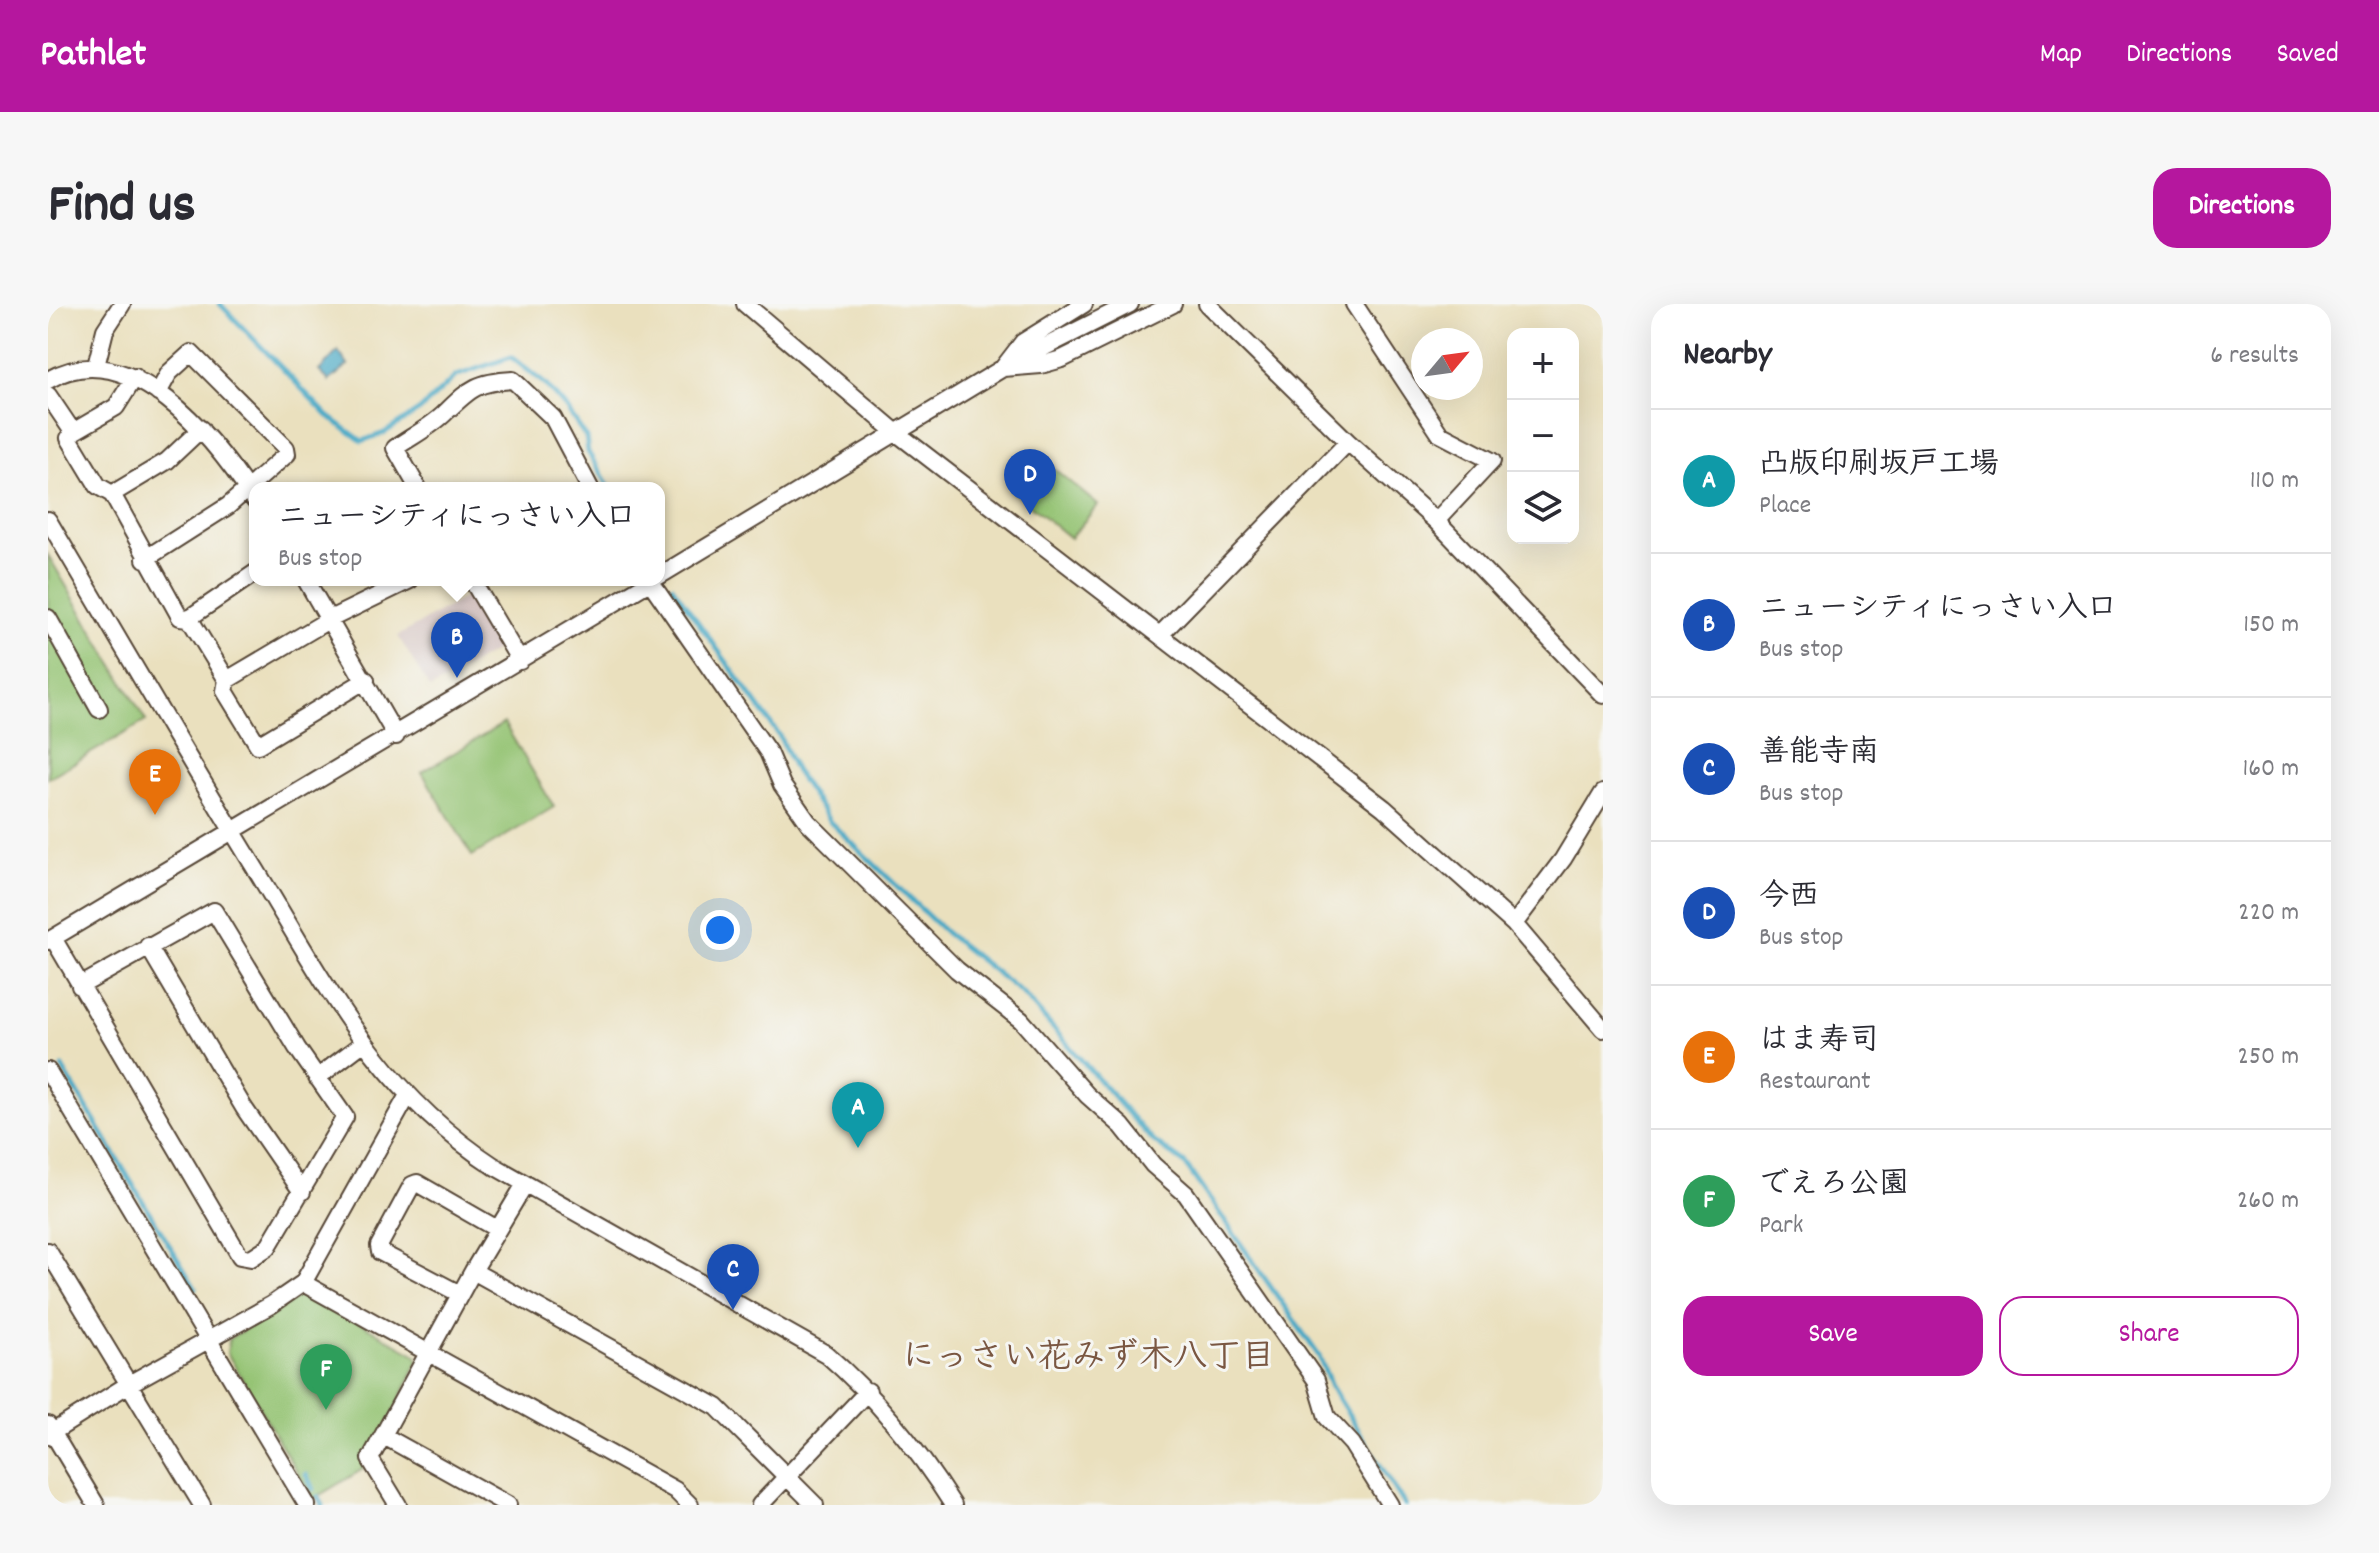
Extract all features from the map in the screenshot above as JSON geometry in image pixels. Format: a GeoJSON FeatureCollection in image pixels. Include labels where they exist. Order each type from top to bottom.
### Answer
{"type":"FeatureCollection","features":[{"type":"Feature","properties":{"kind":"street"},"geometry":{"type":"LineString","coordinates":[[96,366],[105,330],[122,304]]}},
{"type":"Feature","properties":{"kind":"street"},"geometry":{"type":"LineString","coordinates":[[1003,368],[1023,342],[1084,304]]}},
{"type":"Feature","properties":{"kind":"street"},"geometry":{"type":"LineString","coordinates":[[665,572],[1003,368],[1130,304]]}},
{"type":"Feature","properties":{"kind":"street"},"geometry":{"type":"LineString","coordinates":[[1003,368],[1041,365],[1062,359],[1173,304]]}},
{"type":"Feature","properties":{"kind":"street"},"geometry":{"type":"LineString","coordinates":[[1207,304],[1348,442],[1436,521],[1603,695]]}},
{"type":"Feature","properties":{"kind":"street"},"geometry":{"type":"LineString","coordinates":[[1354,304],[1440,434],[1492,461],[1436,521]]}},
{"type":"Feature","properties":{"kind":"street"},"geometry":{"type":"LineString","coordinates":[[751,306],[898,434],[1384,808],[1514,924],[1603,1029]]}},
{"type":"Feature","properties":{"kind":"street"},"geometry":{"type":"LineString","coordinates":[[158,393],[169,373],[191,353],[286,448],[287,454],[262,482]]}},
{"type":"Feature","properties":{"kind":"street"},"geometry":{"type":"LineString","coordinates":[[48,380],[67,369],[96,366],[135,377],[201,429],[222,452],[249,491]]}},
{"type":"Feature","properties":{"kind":"street"},"geometry":{"type":"LineString","coordinates":[[135,377],[125,398],[116,407],[73,432],[69,438],[98,486],[112,494],[145,559],[180,617],[189,618],[249,577]]}},
{"type":"Feature","properties":{"kind":"street"},"geometry":{"type":"LineString","coordinates":[[415,482],[395,448],[446,412],[462,393],[476,386],[513,380],[553,418],[586,482]]}},
{"type":"Feature","properties":{"kind":"street"},"geometry":{"type":"LineString","coordinates":[[48,395],[73,432]]}},
{"type":"Feature","properties":{"kind":"street"},"geometry":{"type":"LineString","coordinates":[[112,494],[167,461],[201,429]]}},
{"type":"Feature","properties":{"kind":"street"},"geometry":{"type":"LineString","coordinates":[[1160,635],[1348,442]]}},
{"type":"Feature","properties":{"kind":"street"},"geometry":{"type":"LineString","coordinates":[[145,559],[249,495]]}},
{"type":"Feature","properties":{"kind":"street"},"geometry":{"type":"LineString","coordinates":[[48,520],[233,832],[363,1043],[407,1097],[466,1148],[826,1354],[868,1391],[920,1456],[953,1505]]}},
{"type":"Feature","properties":{"kind":"street"},"geometry":{"type":"LineString","coordinates":[[310,586],[396,736]]}},
{"type":"Feature","properties":{"kind":"street"},"geometry":{"type":"LineString","coordinates":[[227,680],[330,619],[398,586]]}},
{"type":"Feature","properties":{"kind":"street"},"geometry":{"type":"LineString","coordinates":[[476,586],[520,661]]}},
{"type":"Feature","properties":{"kind":"street"},"geometry":{"type":"LineString","coordinates":[[80,986],[214,911],[317,1078],[345,1117],[268,1247],[251,1258],[240,1256],[50,940],[396,736],[642,586]]}},
{"type":"Feature","properties":{"kind":"street"},"geometry":{"type":"LineString","coordinates":[[658,586],[768,752],[782,785],[808,822],[957,970],[1021,1020],[1087,1095],[1122,1126],[1153,1165],[1186,1194],[1316,1380],[1327,1417],[1352,1444],[1390,1505]]}},
{"type":"Feature","properties":{"kind":"street"},"geometry":{"type":"LineString","coordinates":[[48,618],[99,709]]}},
{"type":"Feature","properties":{"kind":"street"},"geometry":{"type":"LineString","coordinates":[[189,618],[227,680],[225,691],[258,745],[366,680]]}},
{"type":"Feature","properties":{"kind":"street"},"geometry":{"type":"LineString","coordinates":[[1514,924],[1563,859],[1603,793]]}},
{"type":"Feature","properties":{"kind":"street"},"geometry":{"type":"LineString","coordinates":[[148,946],[244,1108],[302,1192]]}},
{"type":"Feature","properties":{"kind":"street"},"geometry":{"type":"LineString","coordinates":[[317,1078],[363,1043]]}},
{"type":"Feature","properties":{"kind":"street"},"geometry":{"type":"LineString","coordinates":[[48,1071],[307,1505]]}},
{"type":"Feature","properties":{"kind":"street"},"geometry":{"type":"LineString","coordinates":[[96,1505],[49,1430],[271,1305],[303,1283],[407,1097]]}},
{"type":"Feature","properties":{"kind":"street"},"geometry":{"type":"LineString","coordinates":[[460,1294],[380,1252],[379,1246],[412,1185],[417,1183],[497,1229]]}},
{"type":"Feature","properties":{"kind":"street"},"geometry":{"type":"LineString","coordinates":[[398,1505],[370,1459],[460,1294],[525,1184]]}},
{"type":"Feature","properties":{"kind":"street"},"geometry":{"type":"LineString","coordinates":[[48,1251],[202,1505]]}},
{"type":"Feature","properties":{"kind":"street"},"geometry":{"type":"LineString","coordinates":[[473,1271],[717,1407],[815,1505]]}},
{"type":"Feature","properties":{"kind":"street"},"geometry":{"type":"LineString","coordinates":[[303,1283],[675,1490],[690,1505]]}},
{"type":"Feature","properties":{"kind":"street"},"geometry":{"type":"LineString","coordinates":[[760,1505],[868,1391]]}},
{"type":"Feature","properties":{"kind":"street"},"geometry":{"type":"LineString","coordinates":[[384,1436],[508,1505]]}},
{"type":"Feature","properties":{"kind":"shaded area"},"geometry":{"type":"Polygon","coordinates":[[[472,593],[502,642],[500,648],[430,689],[398,636],[472,593]]]}},
{"type":"Feature","properties":{"kind":"green space"},"geometry":{"type":"Polygon","coordinates":[[[1040,457],[1098,505],[1070,538],[1011,490],[1040,457]]]}},
{"type":"Feature","properties":{"kind":"green space"},"geometry":{"type":"Polygon","coordinates":[[[48,555],[146,721],[48,778],[48,555]]]}},
{"type":"Feature","properties":{"kind":"green space"},"geometry":{"type":"Polygon","coordinates":[[[504,723],[554,807],[472,856],[422,772],[504,723]]]}},
{"type":"Feature","properties":{"kind":"green space"},"geometry":{"type":"Polygon","coordinates":[[[302,1295],[312,1296],[416,1355],[418,1361],[368,1466],[313,1499],[227,1353],[229,1339],[302,1295]]]}},
{"type":"Feature","properties":{"kind":"water"},"geometry":{"type":"Polygon","coordinates":[[[338,351],[348,365],[329,381],[319,371],[338,351]]]}},
{"type":"Feature","properties":{"kind":"waterway"},"geometry":{"type":"LineString","coordinates":[[220,304],[328,416],[362,441],[384,433],[420,410],[456,376],[511,357],[545,384],[566,408],[586,437],[588,452],[606,482]]}},
{"type":"Feature","properties":{"kind":"waterway"},"geometry":{"type":"LineString","coordinates":[[672,586],[779,735],[795,770],[830,822],[946,933],[1022,993],[1152,1140],[1185,1164],[1319,1356],[1331,1386],[1405,1505]]}},
{"type":"Feature","properties":{"kind":"waterway"},"geometry":{"type":"LineString","coordinates":[[62,1067],[195,1288]]}},
{"type":"Feature","properties":{"kind":"waterway"},"geometry":{"type":"LineString","coordinates":[[306,1474],[313,1489]]}},
{"type":"Feature","properties":{"kind":"waterway"},"geometry":{"type":"LineString","coordinates":[[318,1497],[323,1505]]}},
{"type":"Feature","properties":{"kind":"place","name":"今西"},"geometry":{"type":"Point","coordinates":[1030,515]}},
{"type":"Feature","properties":{"kind":"place","name":"ニューシティにっさい入口"},"geometry":{"type":"Point","coordinates":[457,678]}},
{"type":"Feature","properties":{"kind":"place","name":"はま寿司"},"geometry":{"type":"Point","coordinates":[155,815]}},
{"type":"Feature","properties":{"kind":"place","name":"凸版印刷坂戸工場"},"geometry":{"type":"Point","coordinates":[858,1148]}},
{"type":"Feature","properties":{"kind":"place","name":"善能寺南"},"geometry":{"type":"Point","coordinates":[733,1310]}},
{"type":"Feature","properties":{"kind":"place","name":"でえろ公園"},"geometry":{"type":"Point","coordinates":[326,1410]}},
{"type":"Feature","properties":{"kind":"district","name":"にっさい花みず木八丁目"},"geometry":{"type":"Point","coordinates":[1088,1354]}}]}
